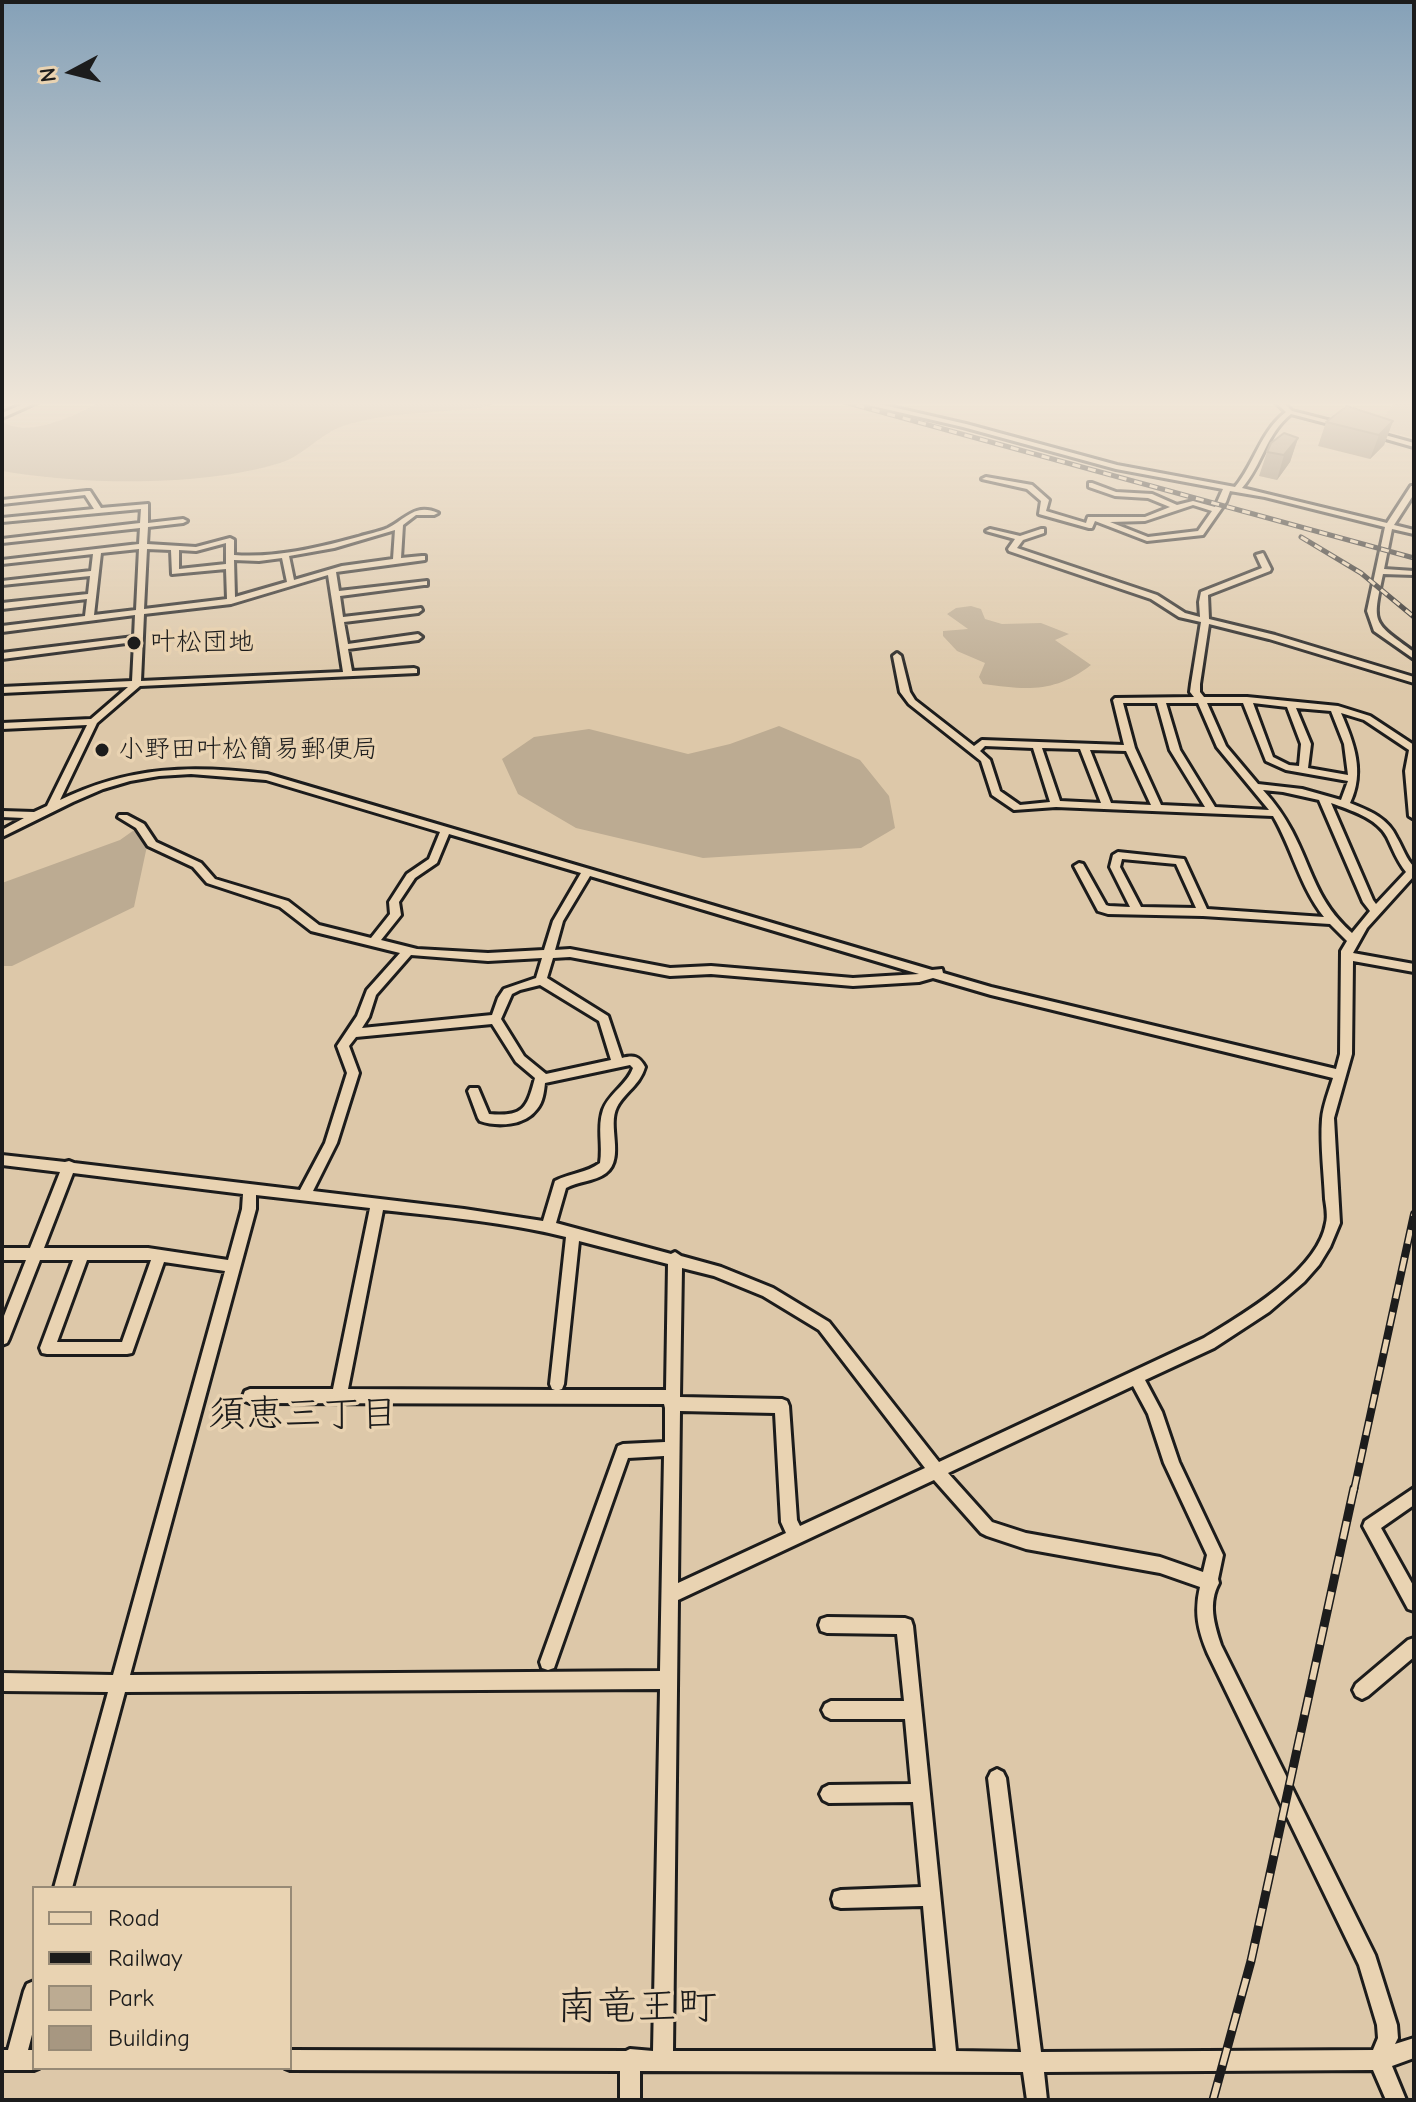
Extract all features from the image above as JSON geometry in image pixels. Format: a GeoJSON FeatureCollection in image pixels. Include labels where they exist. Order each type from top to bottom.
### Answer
{"type":"FeatureCollection","features":[{"type":"Feature","properties":{"kind":"street"},"geometry":{"type":"LineString","coordinates":[[2,502],[29,499]]}},
{"type":"Feature","properties":{"kind":"street"},"geometry":{"type":"LineString","coordinates":[[91,499],[99,511]]}},
{"type":"Feature","properties":{"kind":"street"},"geometry":{"type":"LineString","coordinates":[[1044,499],[1042,512],[1089,526],[1091,519],[1152,520],[1189,503],[1216,510]]}},
{"type":"Feature","properties":{"kind":"street"},"geometry":{"type":"LineString","coordinates":[[1157,499],[1176,507]]}},
{"type":"Feature","properties":{"kind":"street"},"geometry":{"type":"LineString","coordinates":[[1096,519],[1147,539],[1177,537],[1200,533],[1224,499]]}},
{"type":"Feature","properties":{"kind":"street"},"geometry":{"type":"LineString","coordinates":[[1275,499],[1414,532]]}},
{"type":"Feature","properties":{"kind":"street"},"geometry":{"type":"LineString","coordinates":[[1407,499],[1389,526],[1372,603],[1374,624],[1389,640],[1414,656]]}},
{"type":"Feature","properties":{"kind":"street"},"geometry":{"type":"LineString","coordinates":[[2,520],[145,506],[136,685],[93,722],[52,806]]}},
{"type":"Feature","properties":{"kind":"street"},"geometry":{"type":"LineString","coordinates":[[175,548],[175,572],[342,544],[390,530],[418,512],[434,513]]}},
{"type":"Feature","properties":{"kind":"street"},"geometry":{"type":"LineString","coordinates":[[2,541],[183,521]]}},
{"type":"Feature","properties":{"kind":"street"},"geometry":{"type":"LineString","coordinates":[[397,561],[399,523]]}},
{"type":"Feature","properties":{"kind":"street"},"geometry":{"type":"LineString","coordinates":[[990,531],[1020,538],[1041,531]]}},
{"type":"Feature","properties":{"kind":"street"},"geometry":{"type":"LineString","coordinates":[[1020,538],[1012,549],[1085,571],[1120,588],[1154,597],[1176,613],[1414,680]]}},
{"type":"Feature","properties":{"kind":"street"},"geometry":{"type":"LineString","coordinates":[[2,562],[143,546],[200,549],[230,540],[231,601]]}},
{"type":"Feature","properties":{"kind":"street"},"geometry":{"type":"LineString","coordinates":[[342,544],[336,594],[348,675]]}},
{"type":"Feature","properties":{"kind":"street"},"geometry":{"type":"LineString","coordinates":[[89,619],[97,552]]}},
{"type":"Feature","properties":{"kind":"street"},"geometry":{"type":"LineString","coordinates":[[285,555],[291,583]]}},
{"type":"Feature","properties":{"kind":"street"},"geometry":{"type":"LineString","coordinates":[[1260,555],[1267,569],[1204,594],[1205,620],[1195,692],[1202,700],[1220,745],[1277,813],[1312,894],[1329,921],[1352,939]]}},
{"type":"Feature","properties":{"kind":"street"},"geometry":{"type":"LineString","coordinates":[[138,639],[2,658],[5,629],[231,601],[337,570],[422,558]]}},
{"type":"Feature","properties":{"kind":"street"},"geometry":{"type":"LineString","coordinates":[[1381,571],[1414,573]]}},
{"type":"Feature","properties":{"kind":"street"},"geometry":{"type":"LineString","coordinates":[[2,583],[94,573]]}},
{"type":"Feature","properties":{"kind":"street"},"geometry":{"type":"LineString","coordinates":[[336,594],[424,583]]}},
{"type":"Feature","properties":{"kind":"street"},"geometry":{"type":"LineString","coordinates":[[2,606],[92,596]]}},
{"type":"Feature","properties":{"kind":"street"},"geometry":{"type":"LineString","coordinates":[[339,620],[418,610]]}},
{"type":"Feature","properties":{"kind":"street"},"geometry":{"type":"LineString","coordinates":[[344,647],[418,637]]}},
{"type":"Feature","properties":{"kind":"street"},"geometry":{"type":"LineString","coordinates":[[897,656],[905,692],[912,702],[974,752],[989,767],[992,786],[1003,800],[1018,808],[1056,804],[1277,813]]}},
{"type":"Feature","properties":{"kind":"street"},"geometry":{"type":"LineString","coordinates":[[2,690],[414,671]]}},
{"type":"Feature","properties":{"kind":"street"},"geometry":{"type":"LineString","coordinates":[[1160,699],[1175,750],[1212,810]]}},
{"type":"Feature","properties":{"kind":"street"},"geometry":{"type":"LineString","coordinates":[[1157,808],[1130,748],[1118,700],[1290,703],[1335,709],[1367,718],[1414,749],[1410,771],[1414,816]]}},
{"type":"Feature","properties":{"kind":"street"},"geometry":{"type":"LineString","coordinates":[[1247,700],[1269,759],[1303,770],[1351,779]]}},
{"type":"Feature","properties":{"kind":"street"},"geometry":{"type":"LineString","coordinates":[[1290,703],[1306,744],[1303,770]]}},
{"type":"Feature","properties":{"kind":"street"},"geometry":{"type":"LineString","coordinates":[[1335,709],[1354,752],[1344,805]]}},
{"type":"Feature","properties":{"kind":"street"},"geometry":{"type":"LineString","coordinates":[[2,726],[93,722]]}},
{"type":"Feature","properties":{"kind":"street"},"geometry":{"type":"LineString","coordinates":[[974,752],[982,743],[1130,748]]}},
{"type":"Feature","properties":{"kind":"street"},"geometry":{"type":"LineString","coordinates":[[1037,746],[1056,804]]}},
{"type":"Feature","properties":{"kind":"street"},"geometry":{"type":"LineString","coordinates":[[1084,747],[1107,806]]}},
{"type":"Feature","properties":{"kind":"street"},"geometry":{"type":"LineString","coordinates":[[2,834],[82,791],[130,777],[208,771],[267,777],[938,972],[991,991],[1341,1075]]}},
{"type":"Feature","properties":{"kind":"street"},"geometry":{"type":"LineString","coordinates":[[669,1596],[1209,1343],[1248,1319],[1319,1255],[1333,1223],[1328,1118],[1346,1054],[1347,956],[1352,939],[1414,871],[1404,866],[1384,826],[1344,805],[1268,785],[1255,787]]}},
{"type":"Feature","properties":{"kind":"street"},"geometry":{"type":"LineString","coordinates":[[1324,799],[1368,902],[1377,911]]}},
{"type":"Feature","properties":{"kind":"street"},"geometry":{"type":"LineString","coordinates":[[2,814],[35,815]]}},
{"type":"Feature","properties":{"kind":"street"},"geometry":{"type":"LineString","coordinates":[[123,817],[140,826],[152,844],[197,865],[211,881],[289,906],[315,928],[408,951],[488,957],[550,953],[592,956],[670,972],[711,970],[853,982],[919,978],[938,972]]}},
{"type":"Feature","properties":{"kind":"street"},"geometry":{"type":"LineString","coordinates":[[374,942],[396,915],[394,902],[411,876],[433,861],[446,830]]}},
{"type":"Feature","properties":{"kind":"street"},"geometry":{"type":"LineString","coordinates":[[1137,910],[1115,867],[1118,855],[1180,861],[1203,912]]}},
{"type":"Feature","properties":{"kind":"street"},"geometry":{"type":"LineString","coordinates":[[1079,866],[1102,908],[1329,921]]}},
{"type":"Feature","properties":{"kind":"street"},"geometry":{"type":"LineString","coordinates":[[541,980],[558,921],[588,871]]}},
{"type":"Feature","properties":{"kind":"street"},"geometry":{"type":"LineString","coordinates":[[304,1195],[331,1143],[350,1082],[352,1067],[343,1046],[371,993],[408,951]]}},
{"type":"Feature","properties":{"kind":"street"},"geometry":{"type":"LineString","coordinates":[[1347,956],[1414,968]]}},
{"type":"Feature","properties":{"kind":"street"},"geometry":{"type":"LineString","coordinates":[[352,1033],[495,1019],[509,990],[541,980],[604,1019],[617,1061]]}},
{"type":"Feature","properties":{"kind":"street"},"geometry":{"type":"LineString","coordinates":[[565,993],[570,992],[593,1008],[597,1005]]}},
{"type":"Feature","properties":{"kind":"street"},"geometry":{"type":"LineString","coordinates":[[495,1019],[520,1059],[541,1077],[549,1079],[617,1061],[633,1060],[639,1067],[638,1075],[615,1099],[609,1111],[606,1165],[591,1176],[569,1179],[560,1185],[548,1227]]}},
{"type":"Feature","properties":{"kind":"street"},"geometry":{"type":"LineString","coordinates":[[474,1091],[484,1118],[495,1121],[526,1114],[535,1104],[541,1077]]}},
{"type":"Feature","properties":{"kind":"street"},"geometry":{"type":"LineString","coordinates":[[2,1160],[250,1191],[378,1203],[548,1227],[675,1258],[768,1292],[824,1326],[987,1528],[1026,1541],[1134,1558],[1211,1583]]}},
{"type":"Feature","properties":{"kind":"street"},"geometry":{"type":"LineString","coordinates":[[2,1339],[69,1166]]}},
{"type":"Feature","properties":{"kind":"street"},"geometry":{"type":"LineString","coordinates":[[64,1886],[252,1197],[250,1191]]}},
{"type":"Feature","properties":{"kind":"street"},"geometry":{"type":"LineString","coordinates":[[339,1396],[378,1203]]}},
{"type":"Feature","properties":{"kind":"street"},"geometry":{"type":"LineString","coordinates":[[557,1384],[573,1233]]}},
{"type":"Feature","properties":{"kind":"street"},"geometry":{"type":"LineString","coordinates":[[2,1254],[159,1256],[232,1266]]}},
{"type":"Feature","properties":{"kind":"street"},"geometry":{"type":"LineString","coordinates":[[82,1255],[47,1348],[127,1348],[159,1256]]}},
{"type":"Feature","properties":{"kind":"street"},"geometry":{"type":"LineString","coordinates":[[663,2059],[675,1258]]}},
{"type":"Feature","properties":{"kind":"street"},"geometry":{"type":"LineString","coordinates":[[1136,1377],[1155,1412],[1172,1463],[1215,1555],[1205,1600],[1205,1621],[1214,1648],[1351,1925],[1377,1986],[1388,2038],[1379,2060],[1396,2100]]}},
{"type":"Feature","properties":{"kind":"street"},"geometry":{"type":"LineString","coordinates":[[250,1396],[671,1400],[782,1406],[789,1522],[797,1536]]}},
{"type":"Feature","properties":{"kind":"street"},"geometry":{"type":"LineString","coordinates":[[548,1662],[623,1451],[670,1449]]}},
{"type":"Feature","properties":{"kind":"street"},"geometry":{"type":"LineString","coordinates":[[1414,1496],[1371,1526],[1414,1603]]}},
{"type":"Feature","properties":{"kind":"street"},"geometry":{"type":"LineString","coordinates":[[827,1625],[905,1626],[947,2060]]}},
{"type":"Feature","properties":{"kind":"street"},"geometry":{"type":"LineString","coordinates":[[1362,1690],[1414,1646]]}},
{"type":"Feature","properties":{"kind":"street"},"geometry":{"type":"LineString","coordinates":[[2,1682],[119,1685],[406,1679],[668,1680]]}},
{"type":"Feature","properties":{"kind":"street"},"geometry":{"type":"LineString","coordinates":[[831,1710],[913,1710]]}},
{"type":"Feature","properties":{"kind":"street"},"geometry":{"type":"LineString","coordinates":[[997,1778],[1037,2100]]}},
{"type":"Feature","properties":{"kind":"street"},"geometry":{"type":"LineString","coordinates":[[829,1794],[921,1793]]}},
{"type":"Feature","properties":{"kind":"street"},"geometry":{"type":"LineString","coordinates":[[841,1899],[931,1896]]}},
{"type":"Feature","properties":{"kind":"street"},"geometry":{"type":"LineString","coordinates":[[17,2060],[32,1999]]}},
{"type":"Feature","properties":{"kind":"street"},"geometry":{"type":"LineString","coordinates":[[292,2060],[1379,2060],[1414,2048]]}},
{"type":"Feature","properties":{"kind":"street"},"geometry":{"type":"LineString","coordinates":[[630,2059],[630,2100]]}},
{"type":"Feature","properties":{"kind":"green space"},"geometry":{"type":"Polygon","coordinates":[[[971,606],[981,609],[985,619],[1002,624],[1041,623],[1069,634],[1055,640],[1091,665],[1053,685],[1013,688],[983,684],[979,677],[985,663],[957,651],[943,636],[943,631],[968,629],[947,614],[956,608],[971,606]]]}},
{"type":"Feature","properties":{"kind":"green space"},"geometry":{"type":"Polygon","coordinates":[[[779,726],[860,760],[889,796],[895,828],[861,848],[703,858],[576,828],[518,794],[502,759],[534,737],[589,729],[688,754],[730,744],[779,726]]]}},
{"type":"Feature","properties":{"kind":"green space"},"geometry":{"type":"Polygon","coordinates":[[[137,828],[147,846],[134,907],[12,966],[2,966],[2,883],[120,840],[137,828]]]}},
{"type":"Feature","properties":{"kind":"railway"},"geometry":{"type":"LineString","coordinates":[[1199,499],[1414,558]]}},
{"type":"Feature","properties":{"kind":"railway"},"geometry":{"type":"LineString","coordinates":[[1301,537],[1361,573],[1414,617]]}},
{"type":"Feature","properties":{"kind":"railway"},"geometry":{"type":"LineString","coordinates":[[1354,1490],[1414,1214]]}},
{"type":"Feature","properties":{"kind":"railway"},"geometry":{"type":"LineString","coordinates":[[1213,2100],[1251,1961],[1354,1488]]}},
{"type":"Feature","properties":{"kind":"place","name":"叶松団地"},"geometry":{"type":"Point","coordinates":[134,643]}},
{"type":"Feature","properties":{"kind":"place","name":"小野田叶松簡易郵便局"},"geometry":{"type":"Point","coordinates":[102,750]}},
{"type":"Feature","properties":{"kind":"district","name":"須恵三丁目"},"geometry":{"type":"Point","coordinates":[303,1415]}},
{"type":"Feature","properties":{"kind":"district","name":"南竜王町"},"geometry":{"type":"Point","coordinates":[637,2008]}}]}
